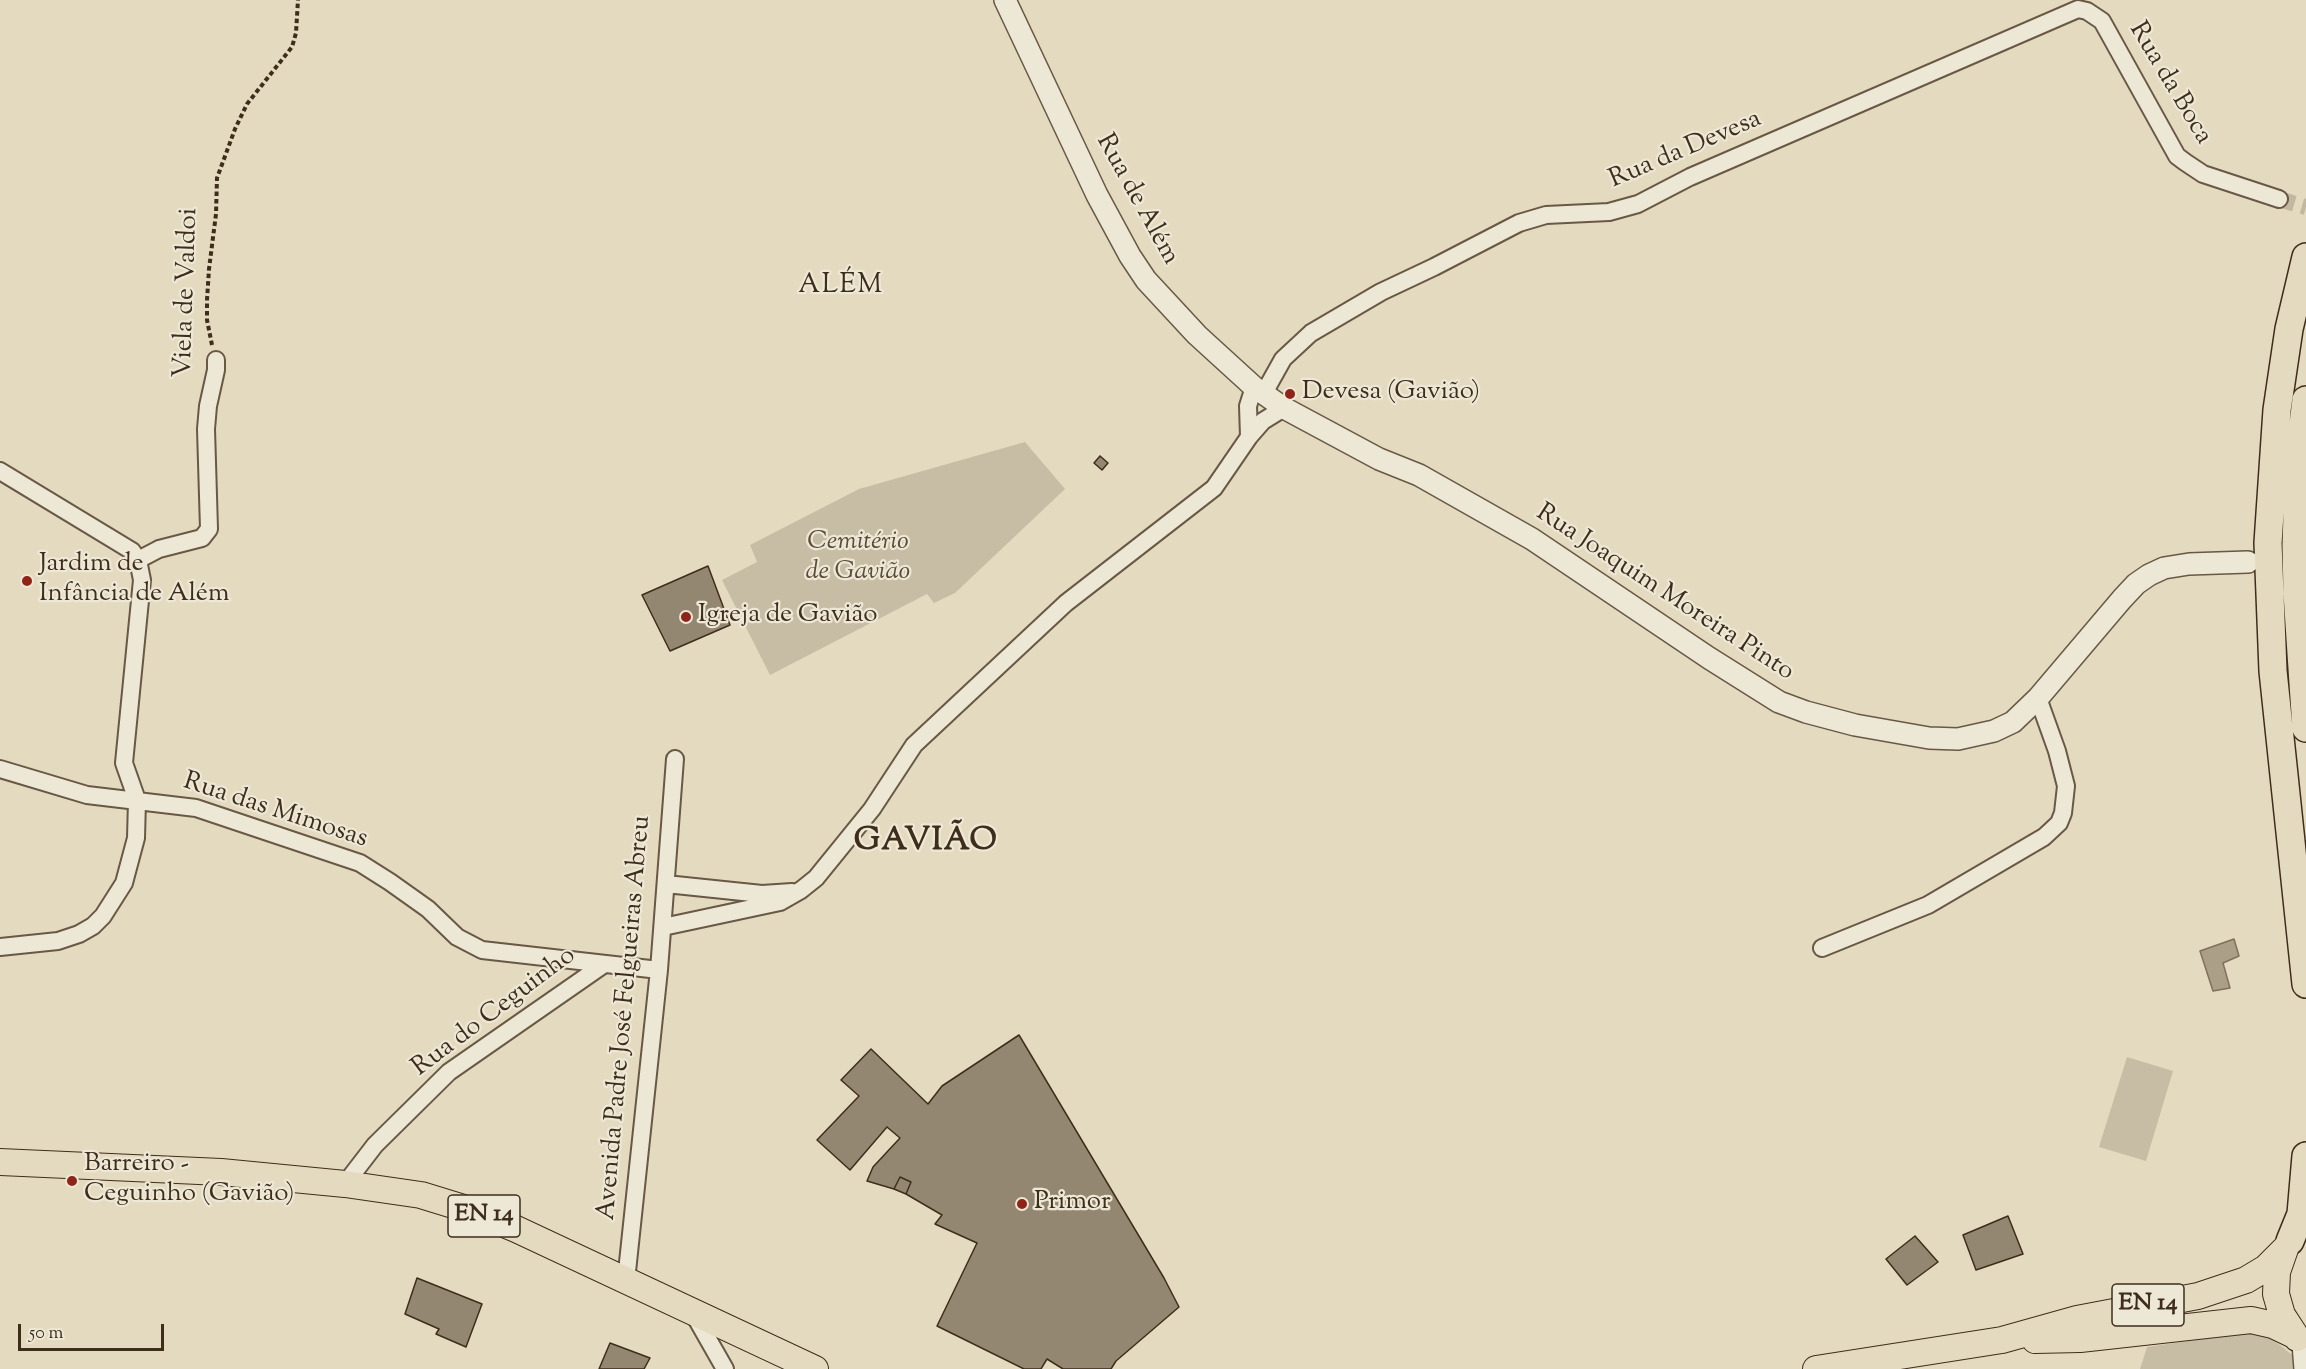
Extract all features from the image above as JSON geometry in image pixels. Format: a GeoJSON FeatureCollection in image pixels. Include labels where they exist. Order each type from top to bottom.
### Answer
{"type":"FeatureCollection","features":[{"type":"Feature","properties":{"kind":"highway"},"geometry":{"type":"LineString","coordinates":[[2306,257],[2289,329],[2277,410],[2268,543],[2273,671],[2306,984]]}},
{"type":"Feature","properties":{"kind":"highway"},"geometry":{"type":"LineString","coordinates":[[2306,400],[2299,457],[2296,545],[2306,728]]}},
{"type":"Feature","properties":{"kind":"highway","name":"EN 14"},"geometry":{"type":"LineString","coordinates":[[2294,1239],[2301,1214],[2306,1156]]}},
{"type":"Feature","properties":{"kind":"main road","name":"EN 14"},"geometry":{"type":"LineString","coordinates":[[0,1161],[220,1172],[345,1184],[421,1195],[473,1211],[815,1369]]}},
{"type":"Feature","properties":{"kind":"main road","name":"EN 14"},"geometry":{"type":"LineString","coordinates":[[1816,1369],[2002,1340],[2077,1319],[2198,1296],[2246,1280],[2266,1268],[2294,1239]]}},
{"type":"Feature","properties":{"kind":"main road","name":"EN 14"},"geometry":{"type":"LineString","coordinates":[[2294,1239],[2277,1272],[2276,1294],[2282,1316],[2302,1348]]}},
{"type":"Feature","properties":{"kind":"main road","name":"EN 14"},"geometry":{"type":"LineString","coordinates":[[2002,1340],[2080,1339],[2251,1320],[2273,1325],[2302,1348]]}},
{"type":"Feature","properties":{"kind":"street","name":"Rua de Além"},"geometry":{"type":"LineString","coordinates":[[1005,0],[1097,195],[1130,256],[1146,280],[1197,335],[1259,390]]}},
{"type":"Feature","properties":{"kind":"street","name":"Rua da Boca"},"geometry":{"type":"LineString","coordinates":[[2054,18],[2078,9],[2087,11],[2102,21],[2177,156],[2203,174],[2279,199]]}},
{"type":"Feature","properties":{"kind":"street","name":"Rua da Devesa"},"geometry":{"type":"LineString","coordinates":[[1249,437],[1248,406],[1283,359],[1311,333],[1381,292],[1519,222],[1546,215],[1610,212],[1638,204],[1690,177],[2054,18]]}},
{"type":"Feature","properties":{"kind":"street","name":"Viela de Valdoi"},"geometry":{"type":"LineString","coordinates":[[138,560],[159,549],[202,538],[209,529],[206,429],[216,360]]}},
{"type":"Feature","properties":{"kind":"street","name":"Rua Joaquim Moreira Pinto"},"geometry":{"type":"LineString","coordinates":[[1259,390],[1284,408],[1379,459],[1419,475],[1532,539],[1762,693],[1806,712],[1855,725],[1937,739],[1970,737],[2004,728],[2038,698],[2122,598],[2149,575],[2164,568],[2189,564],[2248,562]]}},
{"type":"Feature","properties":{"kind":"street"},"geometry":{"type":"LineString","coordinates":[[663,927],[762,908],[780,902],[816,878],[872,809],[914,745],[1066,603],[1214,489],[1249,437],[1263,421],[1284,408]]}},
{"type":"Feature","properties":{"kind":"street"},"geometry":{"type":"LineString","coordinates":[[0,471],[125,545],[138,560],[142,580],[124,763],[137,800],[136,838],[124,883],[103,916],[93,927],[58,941],[0,947]]}},
{"type":"Feature","properties":{"kind":"street"},"geometry":{"type":"LineString","coordinates":[[1822,948],[1928,905],[2044,837],[2059,823],[2063,813],[2066,786],[2038,698]]}},
{"type":"Feature","properties":{"kind":"street","name":"Avenida Padre José Felgueiras Abreu"},"geometry":{"type":"LineString","coordinates":[[626,1281],[659,970],[675,759]]}},
{"type":"Feature","properties":{"kind":"street","name":"Rua das Mimosas"},"geometry":{"type":"LineString","coordinates":[[0,769],[87,795],[196,808],[360,863],[428,909],[457,937],[482,950],[659,970]]}},
{"type":"Feature","properties":{"kind":"street"},"geometry":{"type":"LineString","coordinates":[[666,884],[762,894],[801,890]]}},
{"type":"Feature","properties":{"kind":"street","name":"Rua do Ceguinho"},"geometry":{"type":"LineString","coordinates":[[345,1184],[375,1145],[449,1072],[603,965]]}},
{"type":"Feature","properties":{"kind":"street"},"geometry":{"type":"LineString","coordinates":[[692,1311],[725,1369]]}},
{"type":"Feature","properties":{"kind":"path","name":"Viela de Valdoi"},"geometry":{"type":"LineString","coordinates":[[216,360],[207,320],[217,178],[247,104],[292,47],[296,33],[298,0]]}},
{"type":"Feature","properties":{"kind":"green space","name":"Cemitério de Gavião"},"geometry":{"type":"Polygon","coordinates":[[[1025,442],[1065,489],[955,593],[934,603],[927,594],[770,675],[722,580],[757,562],[750,545],[859,489],[1025,442]]]}},
{"type":"Feature","properties":{"kind":"green space"},"geometry":{"type":"Polygon","coordinates":[[[2127,1057],[2173,1071],[2146,1161],[2099,1147],[2127,1057]]]}},
{"type":"Feature","properties":{"kind":"green space"},"geometry":{"type":"Polygon","coordinates":[[[2257,1331],[2297,1359],[2298,1369],[2140,1369],[2147,1347],[2257,1331]]]}},
{"type":"Feature","properties":{"kind":"shaded area"},"geometry":{"type":"Polygon","coordinates":[[[2234,939],[2239,956],[2223,963],[2230,988],[2213,991],[2200,951],[2234,939]]]}},
{"type":"Feature","properties":{"kind":"building"},"geometry":{"type":"Polygon","coordinates":[[[1100,456],[1108,463],[1102,470],[1094,463],[1100,456]]]}},
{"type":"Feature","properties":{"kind":"building"},"geometry":{"type":"Polygon","coordinates":[[[708,566],[730,625],[670,651],[642,595],[708,566]]]}},
{"type":"Feature","properties":{"kind":"building","name":"Primor"},"geometry":{"type":"Polygon","coordinates":[[[1019,1035],[1179,1307],[1116,1361],[1111,1369],[1063,1369],[1047,1359],[1041,1369],[1024,1369],[937,1326],[977,1243],[935,1224],[942,1215],[906,1194],[911,1182],[900,1177],[894,1189],[867,1181],[873,1167],[900,1138],[887,1127],[850,1170],[817,1140],[859,1096],[841,1080],[871,1049],[928,1104],[942,1086],[1019,1035]]]}},
{"type":"Feature","properties":{"kind":"building"},"geometry":{"type":"Polygon","coordinates":[[[900,1177],[911,1182],[906,1194],[894,1189],[900,1177]]]}},
{"type":"Feature","properties":{"kind":"building"},"geometry":{"type":"Polygon","coordinates":[[[2008,1216],[2023,1254],[1976,1270],[1963,1235],[2008,1216]]]}},
{"type":"Feature","properties":{"kind":"building"},"geometry":{"type":"Polygon","coordinates":[[[1915,1236],[1938,1262],[1907,1285],[1886,1259],[1915,1236]]]}},
{"type":"Feature","properties":{"kind":"building"},"geometry":{"type":"Polygon","coordinates":[[[417,1278],[482,1304],[466,1347],[436,1334],[439,1329],[405,1314],[417,1278]]]}},
{"type":"Feature","properties":{"kind":"building"},"geometry":{"type":"Polygon","coordinates":[[[610,1343],[650,1358],[644,1369],[599,1369],[610,1343]]]}},
{"type":"Feature","properties":{"kind":"tunnel"},"geometry":{"type":"LineString","coordinates":[[2279,199],[2306,207]]}},
{"type":"Feature","properties":{"kind":"place","name":"Devesa (Gavião)"},"geometry":{"type":"Point","coordinates":[1290,394]}},
{"type":"Feature","properties":{"kind":"place","name":"Jardim de Infância de Além"},"geometry":{"type":"Point","coordinates":[27,581]}},
{"type":"Feature","properties":{"kind":"place","name":"Igreja de Gavião"},"geometry":{"type":"Point","coordinates":[686,617]}},
{"type":"Feature","properties":{"kind":"place","name":"Barreiro - Ceguinho (Gavião)"},"geometry":{"type":"Point","coordinates":[72,1181]}},
{"type":"Feature","properties":{"kind":"place","name":"Primor"},"geometry":{"type":"Point","coordinates":[1022,1204]}},
{"type":"Feature","properties":{"kind":"district","name":"ALÉM"},"geometry":{"type":"Point","coordinates":[841,287]}},
{"type":"Feature","properties":{"kind":"district","name":"GAVIÃO"},"geometry":{"type":"Point","coordinates":[926,844]}}]}
